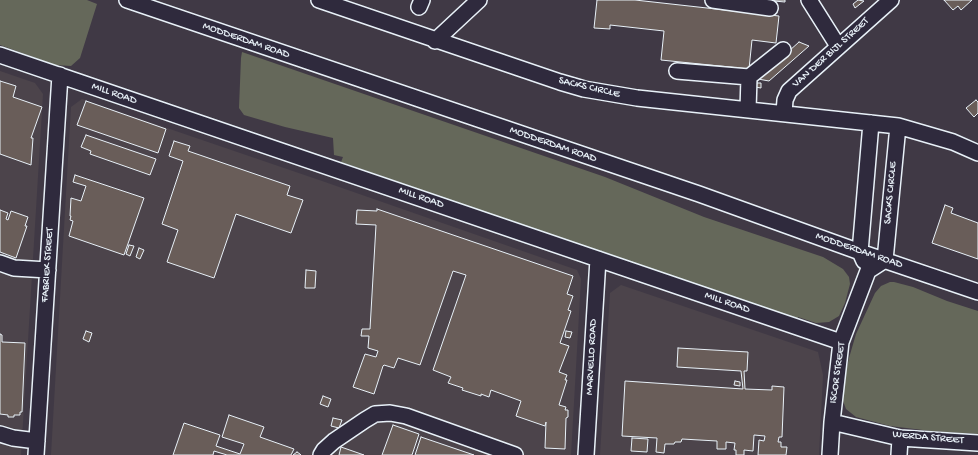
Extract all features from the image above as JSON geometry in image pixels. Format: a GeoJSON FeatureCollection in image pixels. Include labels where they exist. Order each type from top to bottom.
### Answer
{"type":"FeatureCollection","features":[{"type":"Feature","properties":{"kind":"street","name":"MODDERDAM ROAD"},"geometry":{"type":"LineString","coordinates":[[127,0],[699,194],[860,252],[978,292]]}},
{"type":"Feature","properties":{"kind":"street","name":"SACKS CIRCLE"},"geometry":{"type":"LineString","coordinates":[[318,0],[435,41],[584,89],[637,98],[898,126],[953,142],[978,153]]}},
{"type":"Feature","properties":{"kind":"street"},"geometry":{"type":"LineString","coordinates":[[435,41],[479,0]]}},
{"type":"Feature","properties":{"kind":"street"},"geometry":{"type":"LineString","coordinates":[[713,0],[770,8]]}},
{"type":"Feature","properties":{"kind":"street"},"geometry":{"type":"LineString","coordinates":[[809,0],[838,46]]}},
{"type":"Feature","properties":{"kind":"street","name":"VAN DER BIJL STREET"},"geometry":{"type":"LineString","coordinates":[[784,113],[785,100],[789,91],[891,0]]}},
{"type":"Feature","properties":{"kind":"street"},"geometry":{"type":"LineString","coordinates":[[677,71],[749,77],[783,50]]}},
{"type":"Feature","properties":{"kind":"street","name":"MILL ROAD"},"geometry":{"type":"LineString","coordinates":[[0,55],[841,342]]}},
{"type":"Feature","properties":{"kind":"street","name":"FABRIEK STREET"},"geometry":{"type":"LineString","coordinates":[[37,448],[60,75]]}},
{"type":"Feature","properties":{"kind":"street"},"geometry":{"type":"LineString","coordinates":[[748,110],[749,77]]}},
{"type":"Feature","properties":{"kind":"street"},"geometry":{"type":"LineString","coordinates":[[871,123],[860,252],[868,271],[885,260]]}},
{"type":"Feature","properties":{"kind":"street","name":"SACKS CIRCLE"},"geometry":{"type":"LineString","coordinates":[[885,260],[898,126]]}},
{"type":"Feature","properties":{"kind":"street","name":"MARVELLO ROAD"},"geometry":{"type":"LineString","coordinates":[[586,455],[598,259]]}},
{"type":"Feature","properties":{"kind":"street"},"geometry":{"type":"LineString","coordinates":[[0,264],[14,268],[48,270]]}},
{"type":"Feature","properties":{"kind":"street","name":"ISCOR STREET"},"geometry":{"type":"LineString","coordinates":[[830,455],[832,422],[841,342],[868,271]]}},
{"type":"Feature","properties":{"kind":"street"},"geometry":{"type":"LineString","coordinates":[[321,455],[324,450],[334,441],[365,420],[375,414],[390,412],[406,416],[492,451],[515,455]]}},
{"type":"Feature","properties":{"kind":"street","name":"WERDA STREET"},"geometry":{"type":"LineString","coordinates":[[832,422],[900,438],[978,442]]}},
{"type":"Feature","properties":{"kind":"street"},"geometry":{"type":"LineString","coordinates":[[0,434],[37,448]]}},
{"type":"Feature","properties":{"kind":"street"},"geometry":{"type":"LineString","coordinates":[[899,455],[900,438]]}},
{"type":"Feature","properties":{"kind":"shaded area"},"geometry":{"type":"Polygon","coordinates":[[[0,71],[35,83],[43,94],[21,455],[0,455],[0,71]]]}},
{"type":"Feature","properties":{"kind":"shaded area"},"geometry":{"type":"Polygon","coordinates":[[[82,99],[577,270],[581,279],[571,455],[51,455],[71,107],[82,99]]]}},
{"type":"Feature","properties":{"kind":"shaded area"},"geometry":{"type":"Polygon","coordinates":[[[621,285],[818,352],[823,375],[819,455],[600,455],[610,293],[621,285]]]}},
{"type":"Feature","properties":{"kind":"green space"},"geometry":{"type":"Polygon","coordinates":[[[0,0],[87,0],[97,4],[80,58],[71,66],[55,65],[0,45],[0,0]]]}},
{"type":"Feature","properties":{"kind":"green space"},"geometry":{"type":"Polygon","coordinates":[[[242,52],[605,177],[704,217],[823,257],[843,269],[849,277],[850,284],[845,303],[839,316],[829,322],[816,323],[798,317],[797,320],[341,162],[343,157],[334,155],[333,138],[285,127],[244,115],[239,108],[242,52]]]}},
{"type":"Feature","properties":{"kind":"green space"},"geometry":{"type":"Polygon","coordinates":[[[890,282],[913,287],[947,301],[978,311],[978,434],[931,431],[890,426],[856,417],[846,409],[843,401],[843,385],[856,334],[875,293],[881,286],[890,282]]]}},
{"type":"Feature","properties":{"kind":"building"},"geometry":{"type":"Polygon","coordinates":[[[597,0],[635,0],[779,16],[776,43],[752,40],[749,69],[661,60],[664,31],[610,25],[610,29],[594,28],[597,0]]]}},
{"type":"Feature","properties":{"kind":"building"},"geometry":{"type":"Polygon","coordinates":[[[763,0],[785,0],[785,2],[763,0]]]}},
{"type":"Feature","properties":{"kind":"building"},"geometry":{"type":"Polygon","coordinates":[[[858,0],[864,1],[855,8],[853,4],[858,0]]]}},
{"type":"Feature","properties":{"kind":"building"},"geometry":{"type":"Polygon","coordinates":[[[944,0],[972,0],[961,10],[958,6],[953,10],[944,0]]]}},
{"type":"Feature","properties":{"kind":"building"},"geometry":{"type":"Polygon","coordinates":[[[799,42],[809,46],[769,81],[758,79],[799,42]]]}},
{"type":"Feature","properties":{"kind":"building"},"geometry":{"type":"Polygon","coordinates":[[[0,81],[16,86],[13,97],[42,107],[31,138],[33,138],[31,165],[0,154],[0,81]]]}},
{"type":"Feature","properties":{"kind":"building"},"geometry":{"type":"Polygon","coordinates":[[[755,83],[761,83],[761,88],[755,87],[755,83]]]}},
{"type":"Feature","properties":{"kind":"building"},"geometry":{"type":"Polygon","coordinates":[[[976,100],[978,102],[978,113],[974,117],[966,108],[976,100]]]}},
{"type":"Feature","properties":{"kind":"building"},"geometry":{"type":"Polygon","coordinates":[[[86,101],[166,129],[158,153],[77,125],[86,101]]]}},
{"type":"Feature","properties":{"kind":"building"},"geometry":{"type":"Polygon","coordinates":[[[86,135],[156,159],[150,175],[90,154],[91,151],[81,147],[86,135]]]}},
{"type":"Feature","properties":{"kind":"building"},"geometry":{"type":"Polygon","coordinates":[[[174,141],[190,146],[188,151],[290,186],[287,195],[303,200],[291,233],[236,214],[214,278],[167,262],[178,230],[162,224],[183,161],[169,156],[174,141]]]}},
{"type":"Feature","properties":{"kind":"building"},"geometry":{"type":"Polygon","coordinates":[[[75,175],[144,198],[124,255],[69,236],[73,221],[70,220],[71,198],[81,201],[86,186],[73,182],[75,175]]]}},
{"type":"Feature","properties":{"kind":"building"},"geometry":{"type":"Polygon","coordinates":[[[945,205],[953,208],[951,213],[978,223],[978,259],[932,243],[945,205]]]}},
{"type":"Feature","properties":{"kind":"building"},"geometry":{"type":"Polygon","coordinates":[[[377,209],[573,276],[567,294],[573,296],[568,310],[571,311],[560,343],[569,346],[559,372],[567,375],[565,380],[567,380],[559,405],[566,407],[565,410],[568,410],[568,417],[566,418],[565,449],[545,448],[546,422],[545,426],[516,416],[521,401],[491,390],[489,397],[462,390],[463,388],[448,383],[451,377],[433,370],[466,275],[453,271],[420,365],[398,358],[394,368],[383,366],[374,394],[353,387],[365,354],[376,357],[378,351],[368,348],[369,336],[361,336],[362,329],[370,329],[376,225],[356,224],[357,210],[377,211],[377,209]]]}},
{"type":"Feature","properties":{"kind":"building"},"geometry":{"type":"Polygon","coordinates":[[[0,210],[8,213],[6,219],[8,220],[11,211],[28,217],[25,226],[27,226],[16,258],[0,252],[0,210]]]}},
{"type":"Feature","properties":{"kind":"building"},"geometry":{"type":"Polygon","coordinates":[[[129,245],[134,246],[130,256],[126,254],[129,245]]]}},
{"type":"Feature","properties":{"kind":"building"},"geometry":{"type":"Polygon","coordinates":[[[139,248],[144,250],[140,259],[136,257],[139,248]]]}},
{"type":"Feature","properties":{"kind":"building"},"geometry":{"type":"Polygon","coordinates":[[[306,270],[316,271],[315,288],[305,288],[306,270]]]}},
{"type":"Feature","properties":{"kind":"building"},"geometry":{"type":"Polygon","coordinates":[[[86,331],[92,333],[89,342],[83,339],[86,331]]]}},
{"type":"Feature","properties":{"kind":"building"},"geometry":{"type":"Polygon","coordinates":[[[566,331],[572,332],[570,338],[565,337],[566,331]]]}},
{"type":"Feature","properties":{"kind":"building"},"geometry":{"type":"Polygon","coordinates":[[[0,334],[2,335],[2,342],[25,343],[22,412],[20,412],[20,415],[14,415],[14,417],[8,417],[8,415],[0,414],[0,334]]]}},
{"type":"Feature","properties":{"kind":"building"},"geometry":{"type":"Polygon","coordinates":[[[678,348],[748,352],[747,371],[744,371],[745,389],[772,390],[772,386],[784,387],[782,437],[779,437],[778,442],[781,442],[781,447],[787,447],[786,455],[758,455],[759,440],[764,441],[765,436],[754,435],[753,451],[744,450],[744,455],[736,455],[736,450],[734,450],[735,443],[726,442],[726,449],[717,449],[717,441],[682,439],[681,442],[665,444],[664,453],[656,452],[657,438],[622,436],[625,381],[743,389],[741,371],[677,367],[678,348]]]}},
{"type":"Feature","properties":{"kind":"building"},"geometry":{"type":"Polygon","coordinates":[[[735,381],[740,382],[740,386],[734,385],[735,381]]]}},
{"type":"Feature","properties":{"kind":"building"},"geometry":{"type":"Polygon","coordinates":[[[323,396],[331,399],[328,407],[320,404],[323,396]]]}},
{"type":"Feature","properties":{"kind":"building"},"geometry":{"type":"Polygon","coordinates":[[[229,415],[264,427],[260,437],[294,449],[291,455],[227,455],[214,451],[213,455],[173,455],[184,423],[220,435],[216,446],[240,454],[244,444],[222,437],[229,415]]]}},
{"type":"Feature","properties":{"kind":"building"},"geometry":{"type":"Polygon","coordinates":[[[333,418],[342,420],[339,428],[331,426],[333,418]]]}},
{"type":"Feature","properties":{"kind":"building"},"geometry":{"type":"Polygon","coordinates":[[[393,425],[419,434],[412,455],[382,455],[393,425]]]}},
{"type":"Feature","properties":{"kind":"building"},"geometry":{"type":"Polygon","coordinates":[[[421,437],[474,455],[415,455],[421,437]]]}},
{"type":"Feature","properties":{"kind":"building"},"geometry":{"type":"Polygon","coordinates":[[[632,438],[648,439],[647,452],[631,451],[632,438]]]}},
{"type":"Feature","properties":{"kind":"building"},"geometry":{"type":"Polygon","coordinates":[[[341,447],[364,455],[339,455],[341,447]]]}},
{"type":"Feature","properties":{"kind":"building"},"geometry":{"type":"Polygon","coordinates":[[[297,452],[301,455],[293,455],[297,452]]]}}]}
